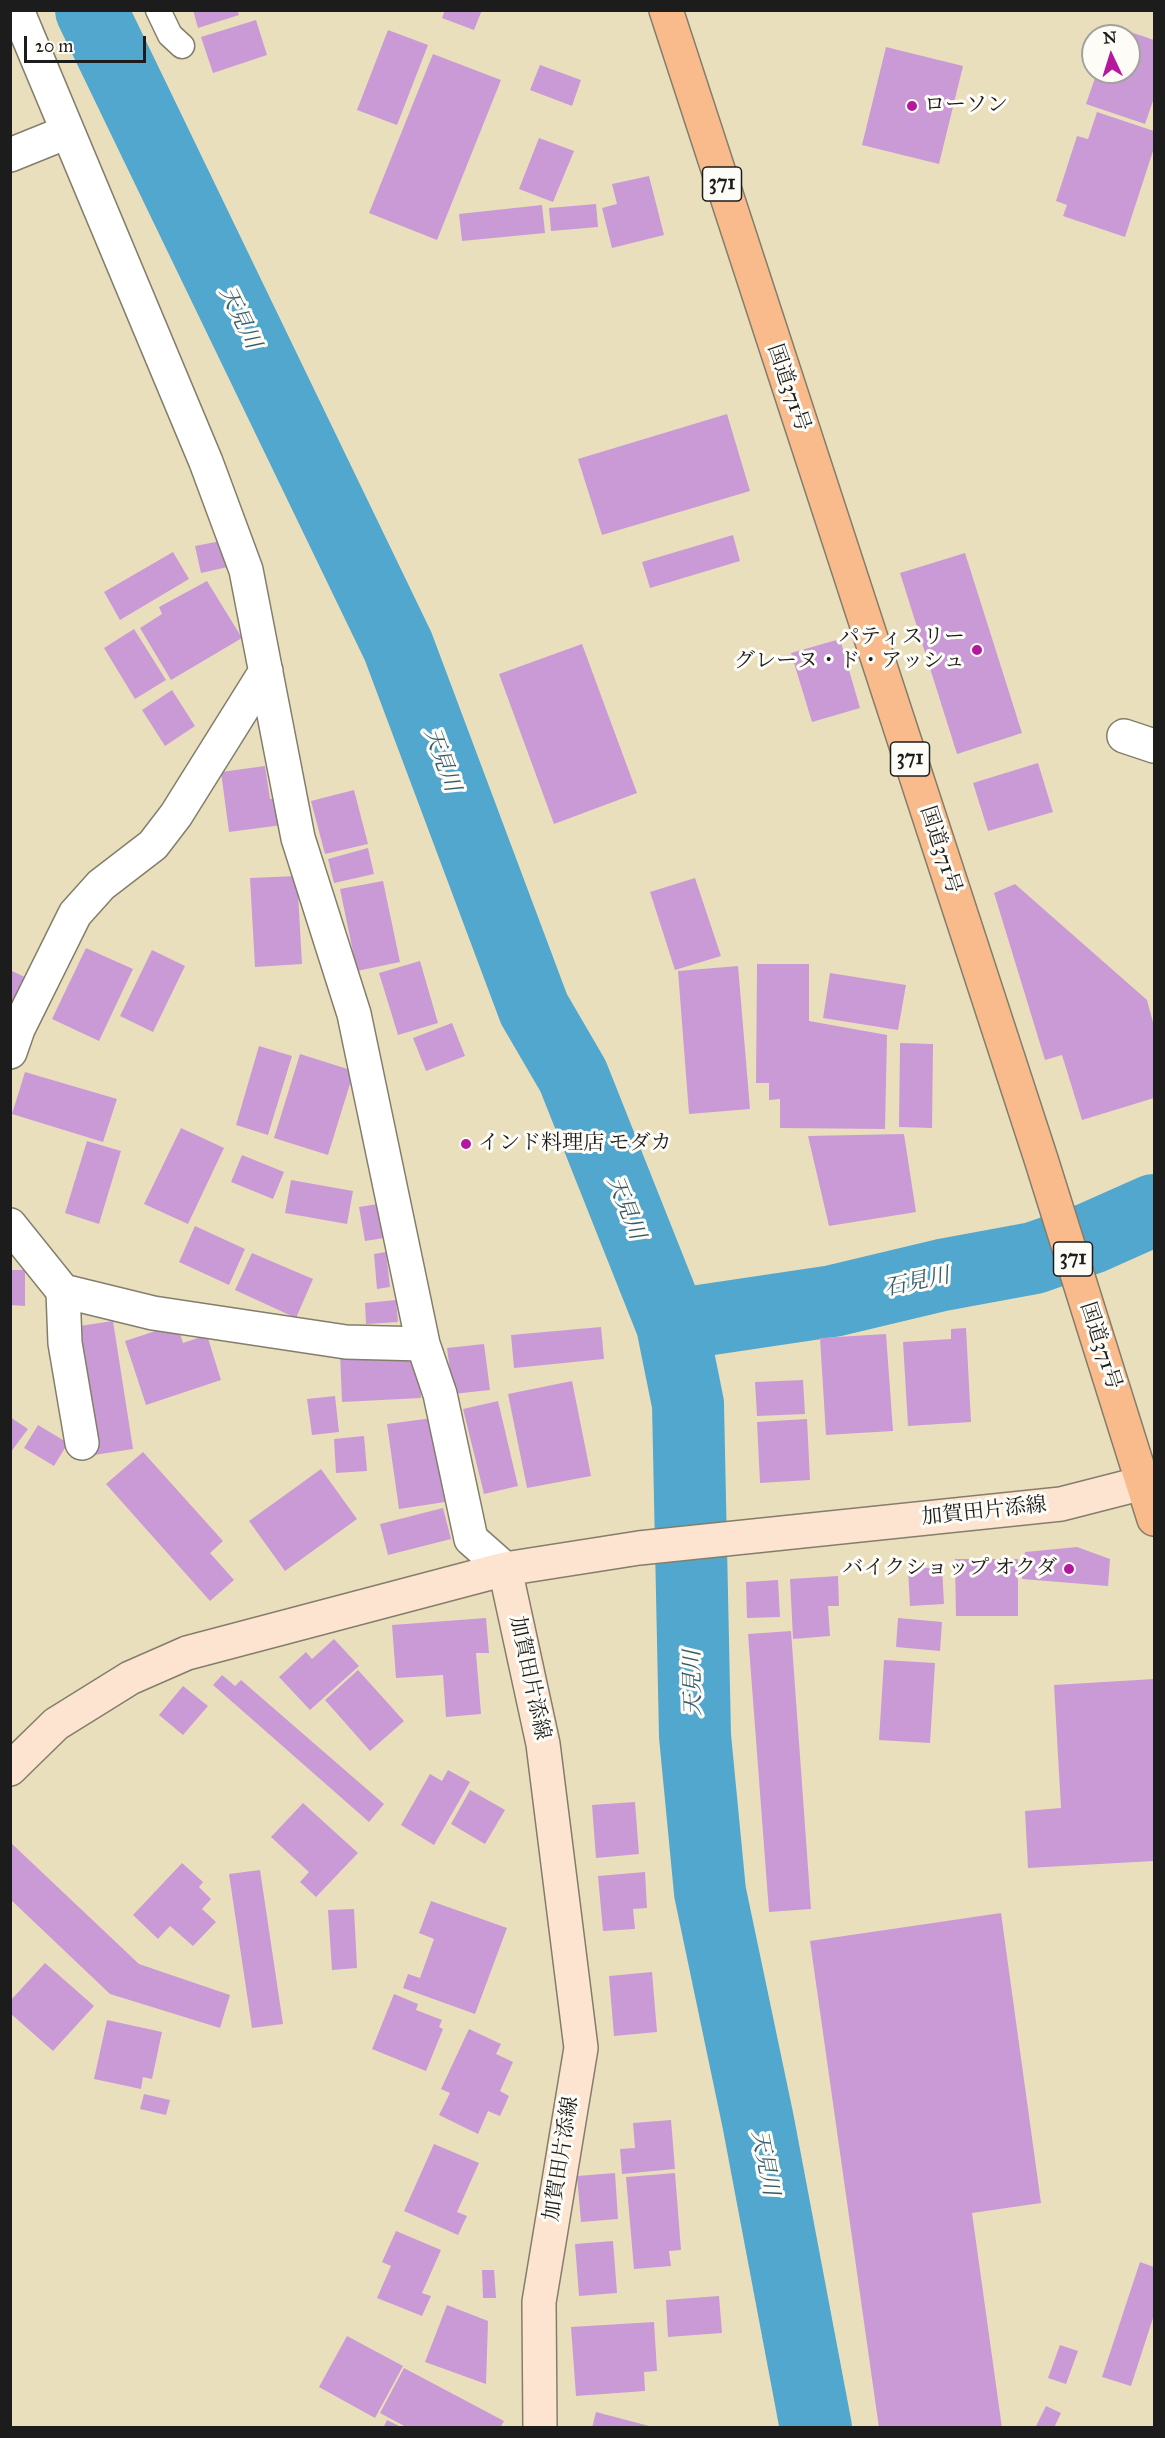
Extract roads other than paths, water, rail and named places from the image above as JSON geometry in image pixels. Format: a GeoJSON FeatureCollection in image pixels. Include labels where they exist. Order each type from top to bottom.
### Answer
{"type":"FeatureCollection","features":[{"type":"Feature","properties":{"kind":"highway","name":"国道371号"},"geometry":{"type":"LineString","coordinates":[[666,10],[1041,1159],[1104,1359],[1149,1482],[1155,1519]]}},
{"type":"Feature","properties":{"kind":"main road","name":"加賀田片添線"},"geometry":{"type":"LineString","coordinates":[[540,2427],[539,2302],[581,2048],[543,1743],[506,1569],[639,1548],[1060,1504],[1149,1482]]}},
{"type":"Feature","properties":{"kind":"main road"},"geometry":{"type":"LineString","coordinates":[[10,1769],[56,1725],[130,1678],[187,1653],[506,1569]]}},
{"type":"Feature","properties":{"kind":"street"},"geometry":{"type":"LineString","coordinates":[[17,10],[206,462],[246,570],[298,838],[354,1014],[423,1344],[440,1394],[471,1539],[506,1569]]}},
{"type":"Feature","properties":{"kind":"street"},"geometry":{"type":"LineString","coordinates":[[10,155],[67,132]]}},
{"type":"Feature","properties":{"kind":"street"},"geometry":{"type":"LineString","coordinates":[[10,1052],[18,1029],[75,914],[101,885],[153,845],[165,830],[228,736],[266,671]]}},
{"type":"Feature","properties":{"kind":"street"},"geometry":{"type":"LineString","coordinates":[[1124,736],[1155,746]]}},
{"type":"Feature","properties":{"kind":"street"},"geometry":{"type":"LineString","coordinates":[[10,1224],[63,1291],[64,1343],[82,1443]]}},
{"type":"Feature","properties":{"kind":"street"},"geometry":{"type":"LineString","coordinates":[[63,1291],[153,1313],[346,1342],[423,1344]]}},
{"type":"Feature","properties":{"kind":"lane"},"geometry":{"type":"LineString","coordinates":[[158,10],[170,35],[182,46]]}},
{"type":"Feature","properties":{"kind":"waterway","name":"天見川"},"geometry":{"type":"LineString","coordinates":[[91,10],[398,646],[534,1009],[573,1076],[672,1325],[688,1404],[695,1736],[710,1892],[758,2121],[816,2428]]}},
{"type":"Feature","properties":{"kind":"waterway","name":"石見川"},"geometry":{"type":"LineString","coordinates":[[672,1325],[833,1301],[942,1275],[1034,1258],[1091,1238],[1154,1210]]}},
{"type":"Feature","properties":{"kind":"place","name":"ローソン"},"geometry":{"type":"Point","coordinates":[912,106]}},
{"type":"Feature","properties":{"kind":"place","name":"パティスリー グレーヌ・ド・アッシュ"},"geometry":{"type":"Point","coordinates":[977,650]}},
{"type":"Feature","properties":{"kind":"place","name":"インド料理店 モダカ"},"geometry":{"type":"Point","coordinates":[466,1144]}},
{"type":"Feature","properties":{"kind":"place","name":"バイクショップ オクダ"},"geometry":{"type":"Point","coordinates":[1069,1569]}}]}
